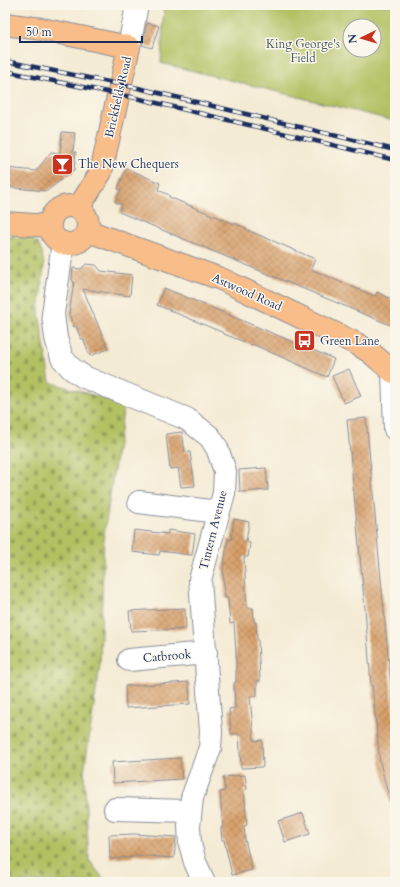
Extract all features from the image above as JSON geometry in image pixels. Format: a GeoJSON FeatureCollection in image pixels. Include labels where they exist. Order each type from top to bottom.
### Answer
{"type":"FeatureCollection","features":[{"type":"Feature","properties":{"kind":"main road"},"geometry":{"type":"LineString","coordinates":[[5,24],[41,29],[129,47]]}},
{"type":"Feature","properties":{"kind":"main road","name":"Brickfields Road"},"geometry":{"type":"LineString","coordinates":[[78,207],[101,172],[129,47]]}},
{"type":"Feature","properties":{"kind":"main road"},"geometry":{"type":"LineString","coordinates":[[67,205],[78,207],[87,215],[89,226],[85,236],[75,243],[70,244],[63,243],[54,237],[50,226],[50,220],[56,210],[67,205]]}},
{"type":"Feature","properties":{"kind":"main road"},"geometry":{"type":"LineString","coordinates":[[5,223],[50,226]]}},
{"type":"Feature","properties":{"kind":"main road","name":"Astwood Road"},"geometry":{"type":"LineString","coordinates":[[88,231],[221,279],[357,344],[370,352],[394,372]]}},
{"type":"Feature","properties":{"kind":"street","name":"Brickfields Road"},"geometry":{"type":"LineString","coordinates":[[129,47],[137,5]]}},
{"type":"Feature","properties":{"kind":"street","name":"Tintern Avenue"},"geometry":{"type":"LineString","coordinates":[[63,243],[53,314],[56,338],[62,358],[72,369],[84,378],[187,420],[210,437],[217,448],[225,471],[224,493],[200,580],[211,732],[210,748],[192,798],[189,826],[190,844],[195,862],[204,882]]}},
{"type":"Feature","properties":{"kind":"street"},"geometry":{"type":"LineString","coordinates":[[394,372],[395,429]]}},
{"type":"Feature","properties":{"kind":"street"},"geometry":{"type":"LineString","coordinates":[[139,502],[218,512]]}},
{"type":"Feature","properties":{"kind":"street","name":"Catbrook"},"geometry":{"type":"LineString","coordinates":[[129,660],[206,653]]}},
{"type":"Feature","properties":{"kind":"street"},"geometry":{"type":"LineString","coordinates":[[115,809],[190,811]]}},
{"type":"Feature","properties":{"kind":"green space","name":"King George's Field"},"geometry":{"type":"Polygon","coordinates":[[[164,5],[395,5],[395,121],[161,63],[164,5]]]}},
{"type":"Feature","properties":{"kind":"green space"},"geometry":{"type":"Polygon","coordinates":[[[5,235],[30,238],[38,243],[42,253],[44,265],[39,312],[50,382],[124,405],[104,534],[100,664],[84,772],[89,860],[106,882],[5,882],[5,235]]]}},
{"type":"Feature","properties":{"kind":"building"},"geometry":{"type":"Polygon","coordinates":[[[147,23],[159,26],[152,48],[142,45],[147,23]]]}},
{"type":"Feature","properties":{"kind":"building","name":"The New Chequers"},"geometry":{"type":"Polygon","coordinates":[[[62,132],[75,133],[73,152],[76,152],[74,170],[70,172],[70,175],[67,175],[47,191],[5,187],[6,168],[36,171],[51,152],[60,153],[62,132]]]}},
{"type":"Feature","properties":{"kind":"building"},"geometry":{"type":"Polygon","coordinates":[[[126,168],[160,183],[158,190],[169,195],[169,197],[246,228],[245,229],[315,259],[311,269],[375,296],[377,292],[395,301],[395,327],[119,212],[122,205],[115,202],[121,190],[118,189],[126,168]]]}},
{"type":"Feature","properties":{"kind":"building"},"geometry":{"type":"Polygon","coordinates":[[[86,264],[96,265],[101,271],[132,275],[130,296],[83,289],[108,349],[90,356],[83,338],[81,339],[76,326],[74,327],[69,314],[74,282],[72,280],[73,268],[81,269],[86,264]]]}},
{"type":"Feature","properties":{"kind":"building"},"geometry":{"type":"Polygon","coordinates":[[[164,288],[334,359],[327,377],[157,305],[164,288]]]}},
{"type":"Feature","properties":{"kind":"building"},"geometry":{"type":"Polygon","coordinates":[[[349,369],[361,396],[344,403],[332,376],[349,369]]]}},
{"type":"Feature","properties":{"kind":"building"},"geometry":{"type":"Polygon","coordinates":[[[366,418],[395,730],[395,801],[390,802],[380,762],[371,685],[347,420],[366,418]]]}},
{"type":"Feature","properties":{"kind":"building"},"geometry":{"type":"Polygon","coordinates":[[[182,432],[185,452],[190,452],[195,486],[181,487],[178,468],[170,469],[166,434],[182,432]]]}},
{"type":"Feature","properties":{"kind":"building"},"geometry":{"type":"Polygon","coordinates":[[[266,468],[268,490],[240,492],[239,470],[266,468]]]}},
{"type":"Feature","properties":{"kind":"building"},"geometry":{"type":"Polygon","coordinates":[[[234,519],[249,522],[246,542],[250,543],[248,557],[244,557],[247,608],[253,608],[254,622],[256,622],[260,681],[257,681],[257,696],[250,696],[254,741],[262,740],[263,767],[241,768],[239,734],[231,734],[229,709],[235,708],[234,683],[236,682],[236,653],[234,623],[230,624],[228,598],[225,598],[223,570],[228,539],[231,540],[234,519]]]}},
{"type":"Feature","properties":{"kind":"building"},"geometry":{"type":"Polygon","coordinates":[[[134,530],[168,534],[168,530],[195,534],[192,555],[160,551],[159,555],[132,552],[134,530]]]}},
{"type":"Feature","properties":{"kind":"building"},"geometry":{"type":"Polygon","coordinates":[[[185,608],[186,629],[131,631],[129,611],[185,608]]]}},
{"type":"Feature","properties":{"kind":"building"},"geometry":{"type":"Polygon","coordinates":[[[189,682],[190,704],[126,708],[125,686],[189,682]]]}},
{"type":"Feature","properties":{"kind":"building"},"geometry":{"type":"Polygon","coordinates":[[[180,758],[182,779],[113,783],[112,762],[180,758]]]}},
{"type":"Feature","properties":{"kind":"building"},"geometry":{"type":"Polygon","coordinates":[[[245,775],[247,789],[244,790],[247,825],[244,826],[245,839],[252,870],[232,875],[224,840],[222,840],[221,828],[223,827],[220,792],[225,791],[223,777],[245,775]]]}},
{"type":"Feature","properties":{"kind":"building"},"geometry":{"type":"Polygon","coordinates":[[[303,813],[310,834],[285,842],[278,821],[303,813]]]}},
{"type":"Feature","properties":{"kind":"building"},"geometry":{"type":"Polygon","coordinates":[[[135,834],[176,837],[174,858],[134,855],[134,857],[110,859],[109,835],[135,834]]]}},
{"type":"Feature","properties":{"kind":"railway"},"geometry":{"type":"LineString","coordinates":[[5,61],[138,88],[395,150]]}},
{"type":"Feature","properties":{"kind":"railway"},"geometry":{"type":"LineString","coordinates":[[5,71],[136,98],[395,160]]}},
{"type":"Feature","properties":{"kind":"place","name":"The New Chequers"},"geometry":{"type":"Point","coordinates":[63,164]}},
{"type":"Feature","properties":{"kind":"place","name":"Green Lane"},"geometry":{"type":"Point","coordinates":[304,341]}}]}
